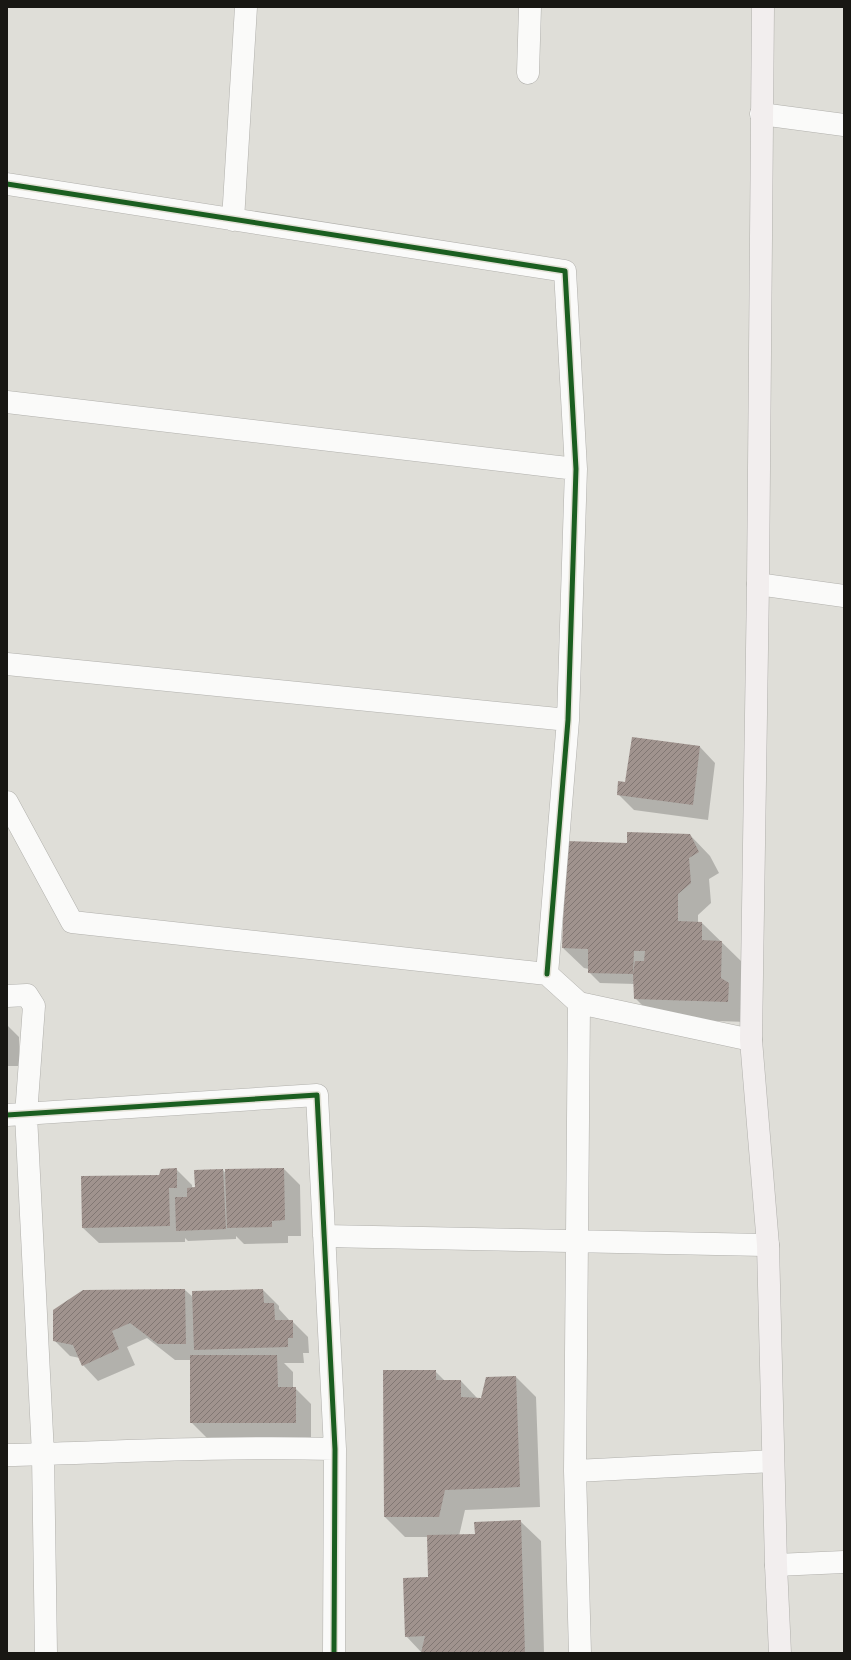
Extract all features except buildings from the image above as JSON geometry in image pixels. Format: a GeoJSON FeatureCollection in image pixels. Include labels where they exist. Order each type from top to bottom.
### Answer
{"type":"FeatureCollection","features":[{"type":"Feature","properties":{"kind":"main road"},"geometry":{"type":"LineString","coordinates":[[763,7],[758,584],[751,1040],[768,1245],[776,1565],[780,1653]]}},
{"type":"Feature","properties":{"kind":"street"},"geometry":{"type":"LineString","coordinates":[[233,220],[246,7]]}},
{"type":"Feature","properties":{"kind":"street"},"geometry":{"type":"LineString","coordinates":[[528,72],[530,7]]}},
{"type":"Feature","properties":{"kind":"street"},"geometry":{"type":"LineString","coordinates":[[761,114],[844,126]]}},
{"type":"Feature","properties":{"kind":"street"},"geometry":{"type":"LineString","coordinates":[[7,184],[565,271],[576,469],[568,720],[548,974]]}},
{"type":"Feature","properties":{"kind":"street"},"geometry":{"type":"LineString","coordinates":[[7,402],[576,469]]}},
{"type":"Feature","properties":{"kind":"street"},"geometry":{"type":"LineString","coordinates":[[758,584],[844,596]]}},
{"type":"Feature","properties":{"kind":"street"},"geometry":{"type":"LineString","coordinates":[[7,664],[568,720]]}},
{"type":"Feature","properties":{"kind":"street"},"geometry":{"type":"LineString","coordinates":[[7,802],[72,922],[548,974],[579,1003],[751,1040]]}},
{"type":"Feature","properties":{"kind":"street"},"geometry":{"type":"LineString","coordinates":[[7,996],[26,995],[34,1006],[17,1115],[43,1454],[46,1653]]}},
{"type":"Feature","properties":{"kind":"street"},"geometry":{"type":"LineString","coordinates":[[579,1003],[575,1471],[580,1653]]}},
{"type":"Feature","properties":{"kind":"street"},"geometry":{"type":"LineString","coordinates":[[17,1115],[317,1095],[335,1449],[334,1653]]}},
{"type":"Feature","properties":{"kind":"street"},"geometry":{"type":"LineString","coordinates":[[324,1236],[768,1245]]}},
{"type":"Feature","properties":{"kind":"street"},"geometry":{"type":"LineString","coordinates":[[7,1455],[269,1447],[335,1449]]}},
{"type":"Feature","properties":{"kind":"street"},"geometry":{"type":"LineString","coordinates":[[575,1471],[773,1461]]}},
{"type":"Feature","properties":{"kind":"street"},"geometry":{"type":"LineString","coordinates":[[776,1565],[844,1562]]}},
{"type":"Feature","properties":{"kind":"cycle path"},"geometry":{"type":"LineString","coordinates":[[7,184],[565,271],[576,469],[568,720],[547,974]]}},
{"type":"Feature","properties":{"kind":"cycle path"},"geometry":{"type":"LineString","coordinates":[[7,1115],[317,1095],[335,1449],[334,1653]]}}]}
